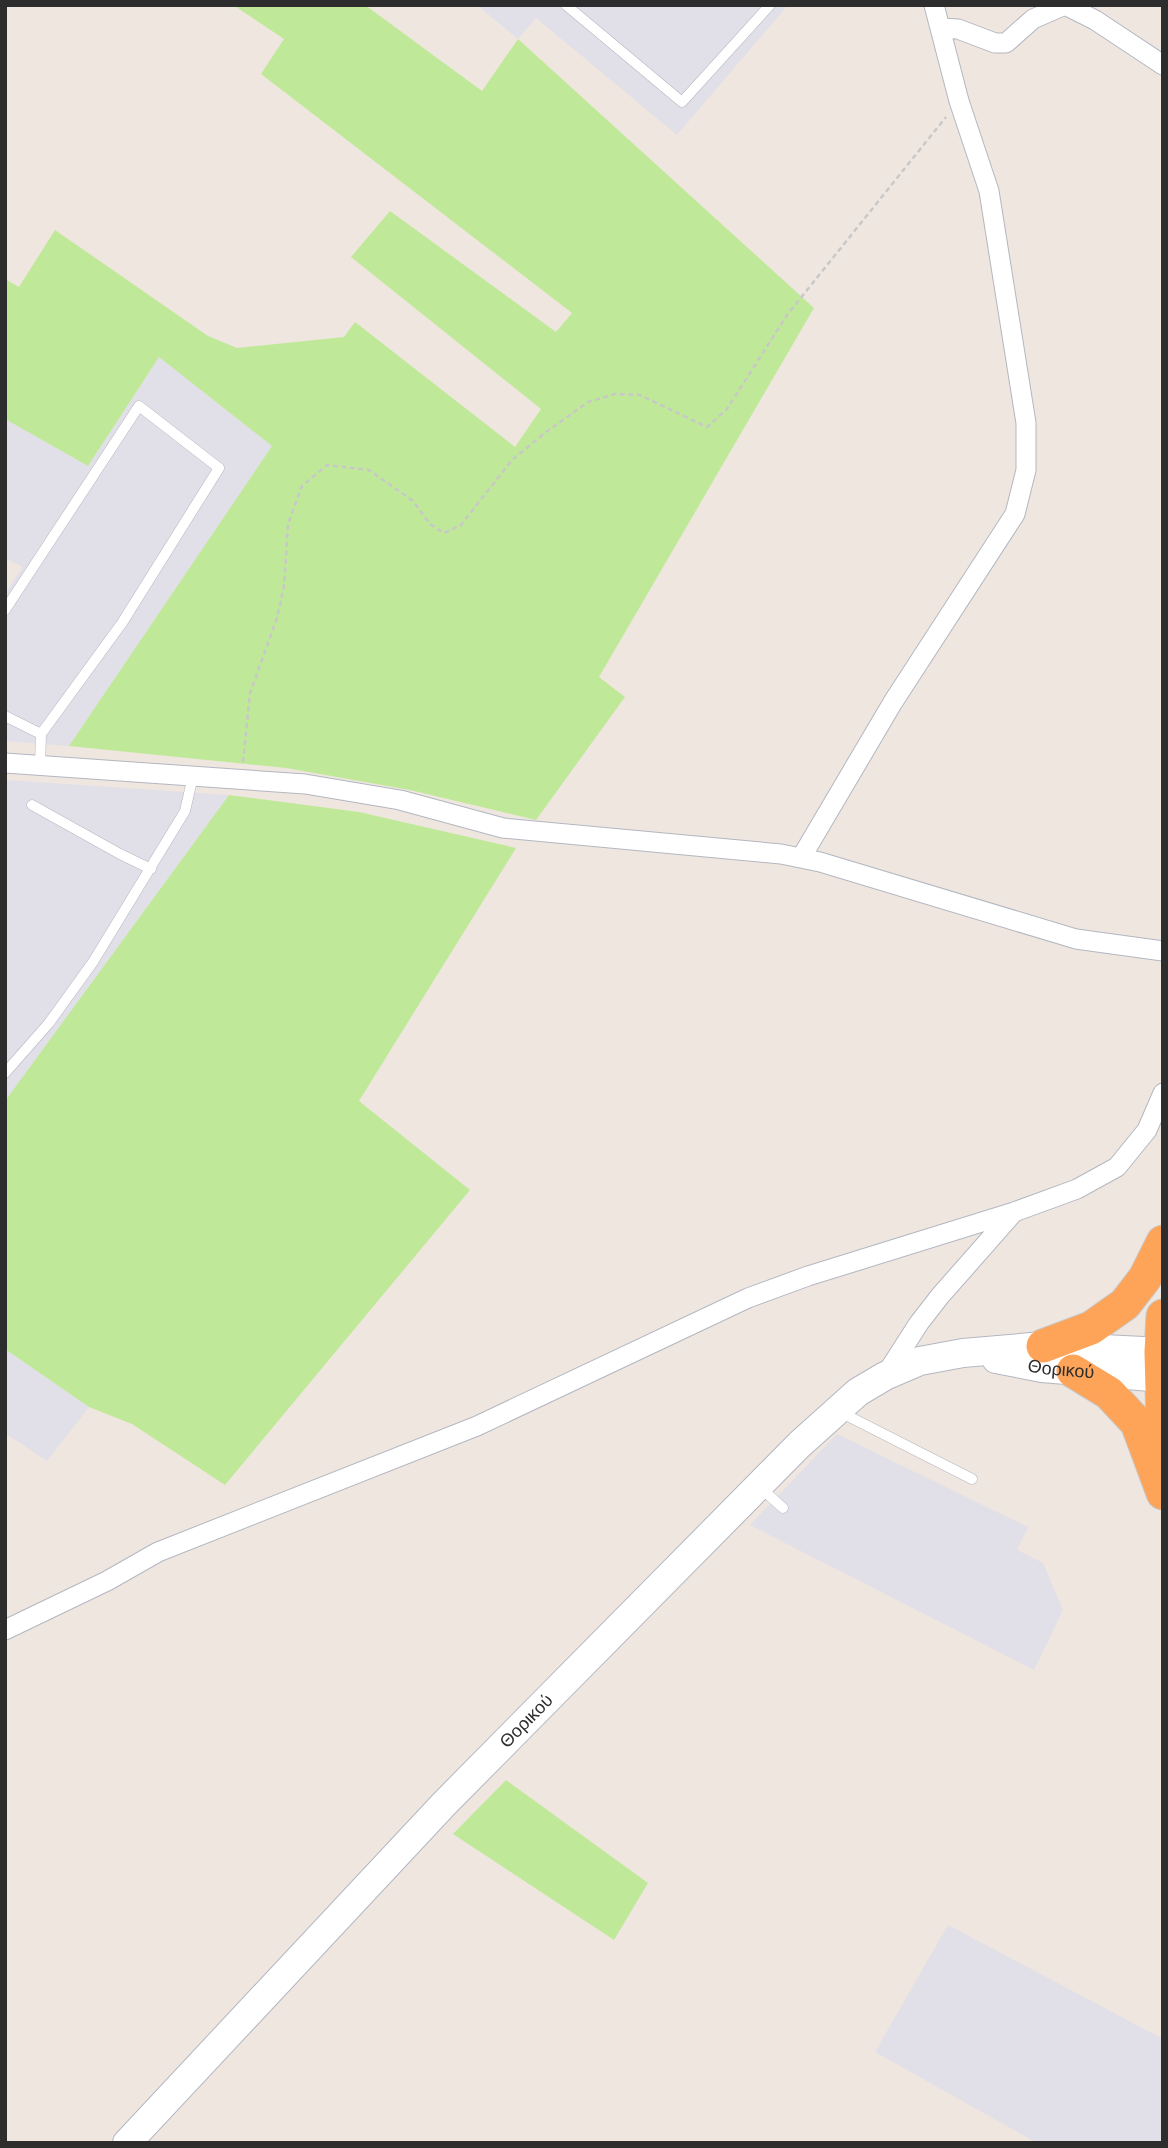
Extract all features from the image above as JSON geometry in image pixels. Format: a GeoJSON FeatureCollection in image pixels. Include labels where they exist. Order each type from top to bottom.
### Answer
{"type":"FeatureCollection","features":[{"type":"Feature","properties":{"kind":"highway"},"geometry":{"type":"LineString","coordinates":[[1043,1346],[1091,1328],[1125,1304],[1145,1278],[1163,1242]]}},
{"type":"Feature","properties":{"kind":"highway"},"geometry":{"type":"LineString","coordinates":[[1163,1316],[1163,1425]]}},
{"type":"Feature","properties":{"kind":"highway"},"geometry":{"type":"LineString","coordinates":[[1073,1371],[1109,1393],[1137,1423],[1163,1493]]}},
{"type":"Feature","properties":{"kind":"main road","name":"Θορικού"},"geometry":{"type":"LineString","coordinates":[[127,2143],[444,1804],[758,1485],[858,1392],[885,1376],[920,1361],[963,1353],[1043,1346],[1162,1365]]}},
{"type":"Feature","properties":{"kind":"main road","name":"Θορικού"},"geometry":{"type":"LineString","coordinates":[[963,1353],[1073,1371],[1162,1365]]}},
{"type":"Feature","properties":{"kind":"street"},"geometry":{"type":"LineString","coordinates":[[801,858],[893,702],[1015,514],[1026,470],[1026,423],[989,191],[958,101],[934,5]]}},
{"type":"Feature","properties":{"kind":"street"},"geometry":{"type":"LineString","coordinates":[[941,28],[958,29],[995,43],[1006,43],[1033,19],[1065,5],[1095,20],[1163,65]]}},
{"type":"Feature","properties":{"kind":"street"},"geometry":{"type":"LineString","coordinates":[[5,763],[305,785],[400,800],[503,828],[781,854],[820,862],[1076,939],[1163,951]]}},
{"type":"Feature","properties":{"kind":"street"},"geometry":{"type":"LineString","coordinates":[[5,1630],[107,1581],[158,1552],[477,1426],[748,1298],[1077,1189],[1118,1167],[1147,1130],[1163,1093]]}},
{"type":"Feature","properties":{"kind":"street"},"geometry":{"type":"LineString","coordinates":[[885,1376],[933,1305],[1014,1212]]}},
{"type":"Feature","properties":{"kind":"lane"},"geometry":{"type":"LineString","coordinates":[[566,5],[682,102],[770,5]]}},
{"type":"Feature","properties":{"kind":"lane"},"geometry":{"type":"LineString","coordinates":[[5,610],[139,405],[219,468],[122,623],[41,734],[40,765]]}},
{"type":"Feature","properties":{"kind":"lane"},"geometry":{"type":"LineString","coordinates":[[5,716],[41,734]]}},
{"type":"Feature","properties":{"kind":"lane"},"geometry":{"type":"LineString","coordinates":[[5,1073],[49,1023],[86,972],[185,811],[193,776]]}},
{"type":"Feature","properties":{"kind":"lane"},"geometry":{"type":"LineString","coordinates":[[32,805],[151,869]]}},
{"type":"Feature","properties":{"kind":"lane"},"geometry":{"type":"LineString","coordinates":[[837,1410],[972,1479]]}},
{"type":"Feature","properties":{"kind":"lane"},"geometry":{"type":"LineString","coordinates":[[758,1485],[783,1508]]}},
{"type":"Feature","properties":{"kind":"path"},"geometry":{"type":"LineString","coordinates":[[241,780],[250,693],[276,618],[284,586],[288,524],[302,486],[327,465],[369,470],[413,501],[430,524],[444,533],[461,525],[512,460],[589,402],[615,394],[640,395],[707,428],[727,409],[787,315],[958,101]]}},
{"type":"Feature","properties":{"kind":"shaded area"},"geometry":{"type":"Polygon","coordinates":[[[477,5],[788,5],[677,135],[536,18],[518,39],[477,5]]]}},
{"type":"Feature","properties":{"kind":"shaded area"},"geometry":{"type":"Polygon","coordinates":[[[159,357],[272,446],[69,746],[5,741],[5,594],[23,567],[5,558],[5,419],[88,466],[159,357]]]}},
{"type":"Feature","properties":{"kind":"shaded area"},"geometry":{"type":"Polygon","coordinates":[[[5,780],[229,795],[5,1101],[5,780]]]}},
{"type":"Feature","properties":{"kind":"shaded area"},"geometry":{"type":"Polygon","coordinates":[[[5,1349],[89,1407],[47,1461],[5,1433],[5,1349]]]}},
{"type":"Feature","properties":{"kind":"shaded area"},"geometry":{"type":"Polygon","coordinates":[[[837,1434],[1028,1527],[1017,1550],[1043,1563],[1063,1610],[1034,1670],[750,1525],[837,1434]]]}},
{"type":"Feature","properties":{"kind":"shaded area"},"geometry":{"type":"Polygon","coordinates":[[[948,1925],[1163,2039],[1163,2143],[1037,2143],[875,2052],[948,1925]]]}},
{"type":"Feature","properties":{"kind":"green space"},"geometry":{"type":"Polygon","coordinates":[[[233,5],[365,5],[482,91],[518,39],[814,308],[599,677],[625,697],[536,820],[410,790],[286,768],[69,746],[272,446],[159,357],[88,466],[5,419],[5,279],[19,287],[55,230],[208,336],[237,348],[344,337],[355,322],[515,447],[541,409],[351,257],[390,211],[556,332],[572,313],[261,74],[284,39],[233,5]]]}},
{"type":"Feature","properties":{"kind":"green space"},"geometry":{"type":"Polygon","coordinates":[[[229,795],[359,812],[516,848],[359,1101],[470,1190],[225,1485],[132,1424],[89,1407],[5,1349],[5,1101],[229,795]]]}},
{"type":"Feature","properties":{"kind":"green space"},"geometry":{"type":"Polygon","coordinates":[[[506,1780],[648,1883],[614,1940],[453,1834],[506,1780]]]}}]}
